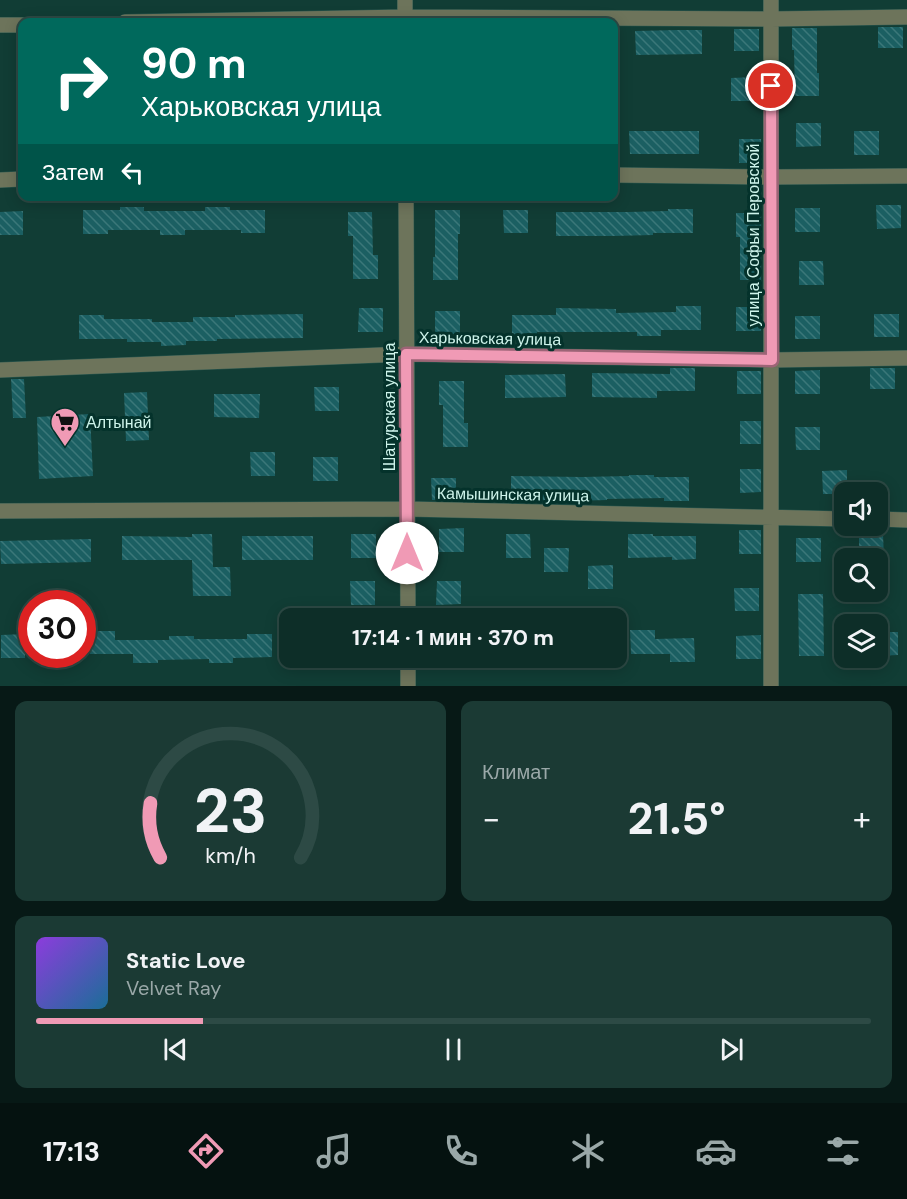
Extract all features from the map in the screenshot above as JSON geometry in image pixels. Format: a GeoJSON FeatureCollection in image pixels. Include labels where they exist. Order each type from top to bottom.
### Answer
{"type":"FeatureCollection","features":[{"type":"Feature","properties":{"kind":"street"},"geometry":{"type":"LineString","coordinates":[[405,0],[405,18]]}},
{"type":"Feature","properties":{"kind":"street","name":"улица Софьи Перовской"},"geometry":{"type":"LineString","coordinates":[[771,0],[771,686]]}},
{"type":"Feature","properties":{"kind":"street"},"geometry":{"type":"LineString","coordinates":[[618,19],[907,17]]}},
{"type":"Feature","properties":{"kind":"street"},"geometry":{"type":"LineString","coordinates":[[0,25],[18,25]]}},
{"type":"Feature","properties":{"kind":"street"},"geometry":{"type":"LineString","coordinates":[[618,175],[907,176]]}},
{"type":"Feature","properties":{"kind":"street"},"geometry":{"type":"LineString","coordinates":[[0,180],[18,179]]}},
{"type":"Feature","properties":{"kind":"street","name":"Шатурская улица"},"geometry":{"type":"LineString","coordinates":[[406,201],[408,608]]}},
{"type":"Feature","properties":{"kind":"street","name":"Харьковская улица"},"geometry":{"type":"LineString","coordinates":[[0,370],[406,354],[772,360],[907,358]]}},
{"type":"Feature","properties":{"kind":"street","name":"Камышинская улица"},"geometry":{"type":"LineString","coordinates":[[0,511],[407,509],[834,519]]}},
{"type":"Feature","properties":{"kind":"street"},"geometry":{"type":"LineString","coordinates":[[888,519],[907,520]]}},
{"type":"Feature","properties":{"kind":"street"},"geometry":{"type":"LineString","coordinates":[[408,668],[408,686]]}},
{"type":"Feature","properties":{"kind":"building"},"geometry":{"type":"Polygon","coordinates":[[[878,27],[903,27],[903,48],[878,48],[878,27]]]}},
{"type":"Feature","properties":{"kind":"building"},"geometry":{"type":"Polygon","coordinates":[[[792,28],[817,28],[819,96],[795,96],[792,28]]]}},
{"type":"Feature","properties":{"kind":"building"},"geometry":{"type":"Polygon","coordinates":[[[734,29],[759,29],[759,51],[734,51],[734,29]]]}},
{"type":"Feature","properties":{"kind":"building"},"geometry":{"type":"Polygon","coordinates":[[[702,30],[702,54],[636,55],[635,31],[702,30]]]}},
{"type":"Feature","properties":{"kind":"building"},"geometry":{"type":"Polygon","coordinates":[[[755,77],[756,101],[731,101],[731,78],[755,77]]]}},
{"type":"Feature","properties":{"kind":"building"},"geometry":{"type":"Polygon","coordinates":[[[796,123],[821,123],[821,146],[796,147],[796,123]]]}},
{"type":"Feature","properties":{"kind":"building"},"geometry":{"type":"Polygon","coordinates":[[[629,131],[699,131],[699,154],[630,154],[629,131]]]}},
{"type":"Feature","properties":{"kind":"building"},"geometry":{"type":"Polygon","coordinates":[[[854,131],[879,131],[879,155],[854,155],[854,131]]]}},
{"type":"Feature","properties":{"kind":"building"},"geometry":{"type":"Polygon","coordinates":[[[739,139],[761,139],[761,163],[739,163],[739,139]]]}},
{"type":"Feature","properties":{"kind":"building"},"geometry":{"type":"Polygon","coordinates":[[[876,205],[901,205],[901,228],[877,229],[876,205]]]}},
{"type":"Feature","properties":{"kind":"building"},"geometry":{"type":"Polygon","coordinates":[[[120,207],[144,207],[144,211],[205,211],[205,207],[265,210],[265,233],[241,233],[241,230],[185,230],[185,235],[160,235],[160,230],[108,230],[108,234],[83,234],[83,210],[120,210],[120,207]]]}},
{"type":"Feature","properties":{"kind":"building"},"geometry":{"type":"Polygon","coordinates":[[[795,208],[820,208],[820,232],[795,232],[795,208]]]}},
{"type":"Feature","properties":{"kind":"building"},"geometry":{"type":"Polygon","coordinates":[[[668,209],[693,209],[693,233],[556,236],[556,212],[668,211],[668,209]]]}},
{"type":"Feature","properties":{"kind":"building"},"geometry":{"type":"Polygon","coordinates":[[[435,210],[460,210],[458,280],[433,280],[435,210]]]}},
{"type":"Feature","properties":{"kind":"building"},"geometry":{"type":"Polygon","coordinates":[[[503,210],[528,210],[528,233],[504,233],[503,210]]]}},
{"type":"Feature","properties":{"kind":"building"},"geometry":{"type":"Polygon","coordinates":[[[23,211],[23,235],[0,235],[0,212],[23,211]]]}},
{"type":"Feature","properties":{"kind":"building"},"geometry":{"type":"Polygon","coordinates":[[[348,212],[372,212],[373,255],[378,255],[378,279],[353,279],[353,236],[348,236],[348,212]]]}},
{"type":"Feature","properties":{"kind":"building"},"geometry":{"type":"Polygon","coordinates":[[[736,213],[761,213],[761,280],[740,280],[740,237],[736,237],[736,213]]]}},
{"type":"Feature","properties":{"kind":"building"},"geometry":{"type":"Polygon","coordinates":[[[799,261],[823,261],[824,285],[799,285],[799,261]]]}},
{"type":"Feature","properties":{"kind":"building"},"geometry":{"type":"Polygon","coordinates":[[[676,306],[701,306],[701,330],[661,330],[661,336],[637,336],[637,332],[537,332],[537,338],[512,339],[512,315],[556,315],[556,308],[616,309],[616,313],[676,312],[676,306]]]}},
{"type":"Feature","properties":{"kind":"building"},"geometry":{"type":"Polygon","coordinates":[[[736,307],[760,307],[761,331],[736,331],[736,307]]]}},
{"type":"Feature","properties":{"kind":"building"},"geometry":{"type":"Polygon","coordinates":[[[359,308],[383,308],[383,332],[358,332],[359,308]]]}},
{"type":"Feature","properties":{"kind":"building"},"geometry":{"type":"Polygon","coordinates":[[[435,311],[460,311],[460,334],[435,334],[435,311]]]}},
{"type":"Feature","properties":{"kind":"building"},"geometry":{"type":"Polygon","coordinates":[[[303,314],[303,338],[217,339],[217,341],[186,341],[186,345],[161,346],[161,342],[127,342],[127,339],[79,339],[79,315],[104,315],[104,319],[152,319],[152,322],[193,322],[193,317],[303,314]]]}},
{"type":"Feature","properties":{"kind":"building"},"geometry":{"type":"Polygon","coordinates":[[[874,314],[899,314],[899,337],[874,337],[874,314]]]}},
{"type":"Feature","properties":{"kind":"building"},"geometry":{"type":"Polygon","coordinates":[[[795,316],[820,316],[820,339],[795,339],[795,316]]]}},
{"type":"Feature","properties":{"kind":"building"},"geometry":{"type":"Polygon","coordinates":[[[670,368],[695,368],[695,391],[657,391],[657,398],[592,397],[592,373],[670,374],[670,368]]]}},
{"type":"Feature","properties":{"kind":"building"},"geometry":{"type":"Polygon","coordinates":[[[870,368],[895,368],[895,389],[870,389],[870,368]]]}},
{"type":"Feature","properties":{"kind":"building"},"geometry":{"type":"Polygon","coordinates":[[[820,370],[820,394],[795,394],[795,371],[820,370]]]}},
{"type":"Feature","properties":{"kind":"building"},"geometry":{"type":"Polygon","coordinates":[[[737,371],[761,371],[761,394],[737,394],[737,371]]]}},
{"type":"Feature","properties":{"kind":"building"},"geometry":{"type":"Polygon","coordinates":[[[565,374],[566,397],[505,398],[505,375],[565,374]]]}},
{"type":"Feature","properties":{"kind":"building"},"geometry":{"type":"Polygon","coordinates":[[[11,379],[24,379],[26,418],[13,418],[11,379]]]}},
{"type":"Feature","properties":{"kind":"building"},"geometry":{"type":"Polygon","coordinates":[[[439,381],[464,381],[464,423],[468,423],[468,447],[443,447],[443,405],[439,405],[439,381]]]}},
{"type":"Feature","properties":{"kind":"building"},"geometry":{"type":"Polygon","coordinates":[[[314,387],[339,387],[339,411],[315,411],[314,387]]]}},
{"type":"Feature","properties":{"kind":"building"},"geometry":{"type":"Polygon","coordinates":[[[147,392],[149,440],[126,441],[124,393],[147,392]]]}},
{"type":"Feature","properties":{"kind":"building"},"geometry":{"type":"Polygon","coordinates":[[[214,394],[260,394],[259,418],[214,417],[214,394]]]}},
{"type":"Feature","properties":{"kind":"building","name":"Алтынай"},"geometry":{"type":"Polygon","coordinates":[[[90,414],[93,476],[39,479],[37,417],[90,414]]]}},
{"type":"Feature","properties":{"kind":"building"},"geometry":{"type":"Polygon","coordinates":[[[740,421],[761,421],[761,444],[740,444],[740,421]]]}},
{"type":"Feature","properties":{"kind":"building"},"geometry":{"type":"Polygon","coordinates":[[[795,427],[820,427],[820,450],[796,450],[795,427]]]}},
{"type":"Feature","properties":{"kind":"building"},"geometry":{"type":"Polygon","coordinates":[[[250,452],[275,452],[275,476],[251,476],[250,452]]]}},
{"type":"Feature","properties":{"kind":"building"},"geometry":{"type":"Polygon","coordinates":[[[313,457],[338,457],[338,481],[313,481],[313,457]]]}},
{"type":"Feature","properties":{"kind":"building"},"geometry":{"type":"Polygon","coordinates":[[[740,469],[761,469],[761,492],[740,493],[740,469]]]}},
{"type":"Feature","properties":{"kind":"building"},"geometry":{"type":"Polygon","coordinates":[[[847,470],[847,482],[834,482],[834,494],[823,494],[822,471],[847,470]]]}},
{"type":"Feature","properties":{"kind":"building"},"geometry":{"type":"Polygon","coordinates":[[[511,476],[689,477],[689,501],[664,501],[664,498],[572,501],[511,499],[511,476]]]}},
{"type":"Feature","properties":{"kind":"building"},"geometry":{"type":"Polygon","coordinates":[[[431,478],[456,478],[456,500],[432,500],[431,478]]]}},
{"type":"Feature","properties":{"kind":"building"},"geometry":{"type":"Polygon","coordinates":[[[464,528],[464,552],[439,552],[439,529],[464,528]]]}},
{"type":"Feature","properties":{"kind":"building"},"geometry":{"type":"Polygon","coordinates":[[[739,530],[761,530],[761,554],[739,554],[739,530]]]}},
{"type":"Feature","properties":{"kind":"building"},"geometry":{"type":"Polygon","coordinates":[[[192,534],[212,534],[213,567],[230,567],[231,596],[193,596],[192,560],[122,560],[122,536],[192,537],[192,534]]]}},
{"type":"Feature","properties":{"kind":"building"},"geometry":{"type":"Polygon","coordinates":[[[351,534],[376,534],[376,558],[351,558],[351,534]]]}},
{"type":"Feature","properties":{"kind":"building"},"geometry":{"type":"Polygon","coordinates":[[[506,534],[530,534],[531,558],[506,558],[506,534]]]}},
{"type":"Feature","properties":{"kind":"building"},"geometry":{"type":"Polygon","coordinates":[[[628,534],[696,536],[696,559],[628,558],[628,534]]]}},
{"type":"Feature","properties":{"kind":"building"},"geometry":{"type":"Polygon","coordinates":[[[242,536],[313,536],[313,560],[242,560],[242,536]]]}},
{"type":"Feature","properties":{"kind":"building"},"geometry":{"type":"Polygon","coordinates":[[[859,536],[883,536],[884,548],[859,548],[859,536]]]}},
{"type":"Feature","properties":{"kind":"building"},"geometry":{"type":"Polygon","coordinates":[[[796,538],[821,538],[821,562],[796,562],[796,538]]]}},
{"type":"Feature","properties":{"kind":"building"},"geometry":{"type":"Polygon","coordinates":[[[91,539],[91,562],[1,564],[0,541],[91,539]]]}},
{"type":"Feature","properties":{"kind":"building"},"geometry":{"type":"Polygon","coordinates":[[[544,548],[569,548],[568,572],[544,572],[544,548]]]}},
{"type":"Feature","properties":{"kind":"building"},"geometry":{"type":"Polygon","coordinates":[[[613,565],[613,589],[588,589],[588,566],[613,565]]]}},
{"type":"Feature","properties":{"kind":"building"},"geometry":{"type":"Polygon","coordinates":[[[350,581],[375,581],[375,605],[351,605],[350,581]]]}},
{"type":"Feature","properties":{"kind":"building"},"geometry":{"type":"Polygon","coordinates":[[[437,581],[461,581],[461,604],[436,605],[437,581]]]}},
{"type":"Feature","properties":{"kind":"building"},"geometry":{"type":"Polygon","coordinates":[[[734,588],[759,588],[759,611],[735,611],[734,588]]]}},
{"type":"Feature","properties":{"kind":"building"},"geometry":{"type":"Polygon","coordinates":[[[798,594],[823,594],[824,656],[799,656],[798,594]]]}},
{"type":"Feature","properties":{"kind":"building"},"geometry":{"type":"Polygon","coordinates":[[[630,630],[655,630],[655,639],[694,638],[695,662],[670,662],[670,654],[631,654],[630,630]]]}},
{"type":"Feature","properties":{"kind":"building"},"geometry":{"type":"Polygon","coordinates":[[[96,631],[115,631],[115,640],[169,640],[169,636],[194,636],[194,639],[247,639],[247,634],[272,634],[272,657],[233,658],[233,663],[209,663],[209,659],[133,663],[133,654],[96,654],[96,631]]]}},
{"type":"Feature","properties":{"kind":"building"},"geometry":{"type":"Polygon","coordinates":[[[888,632],[898,632],[898,655],[888,656],[888,632]]]}},
{"type":"Feature","properties":{"kind":"building"},"geometry":{"type":"Polygon","coordinates":[[[18,634],[18,658],[1,658],[1,635],[18,634]]]}},
{"type":"Feature","properties":{"kind":"building"},"geometry":{"type":"Polygon","coordinates":[[[761,635],[761,659],[736,659],[736,636],[761,635]]]}},
{"type":"Feature","properties":{"kind":"place","name":"Алтынай"},"geometry":{"type":"Point","coordinates":[65,448]}},
{"type":"Feature","properties":{"kind":"route"},"geometry":{"type":"LineString","coordinates":[[407,553],[406,354],[772,360],[771,86]]}}]}
